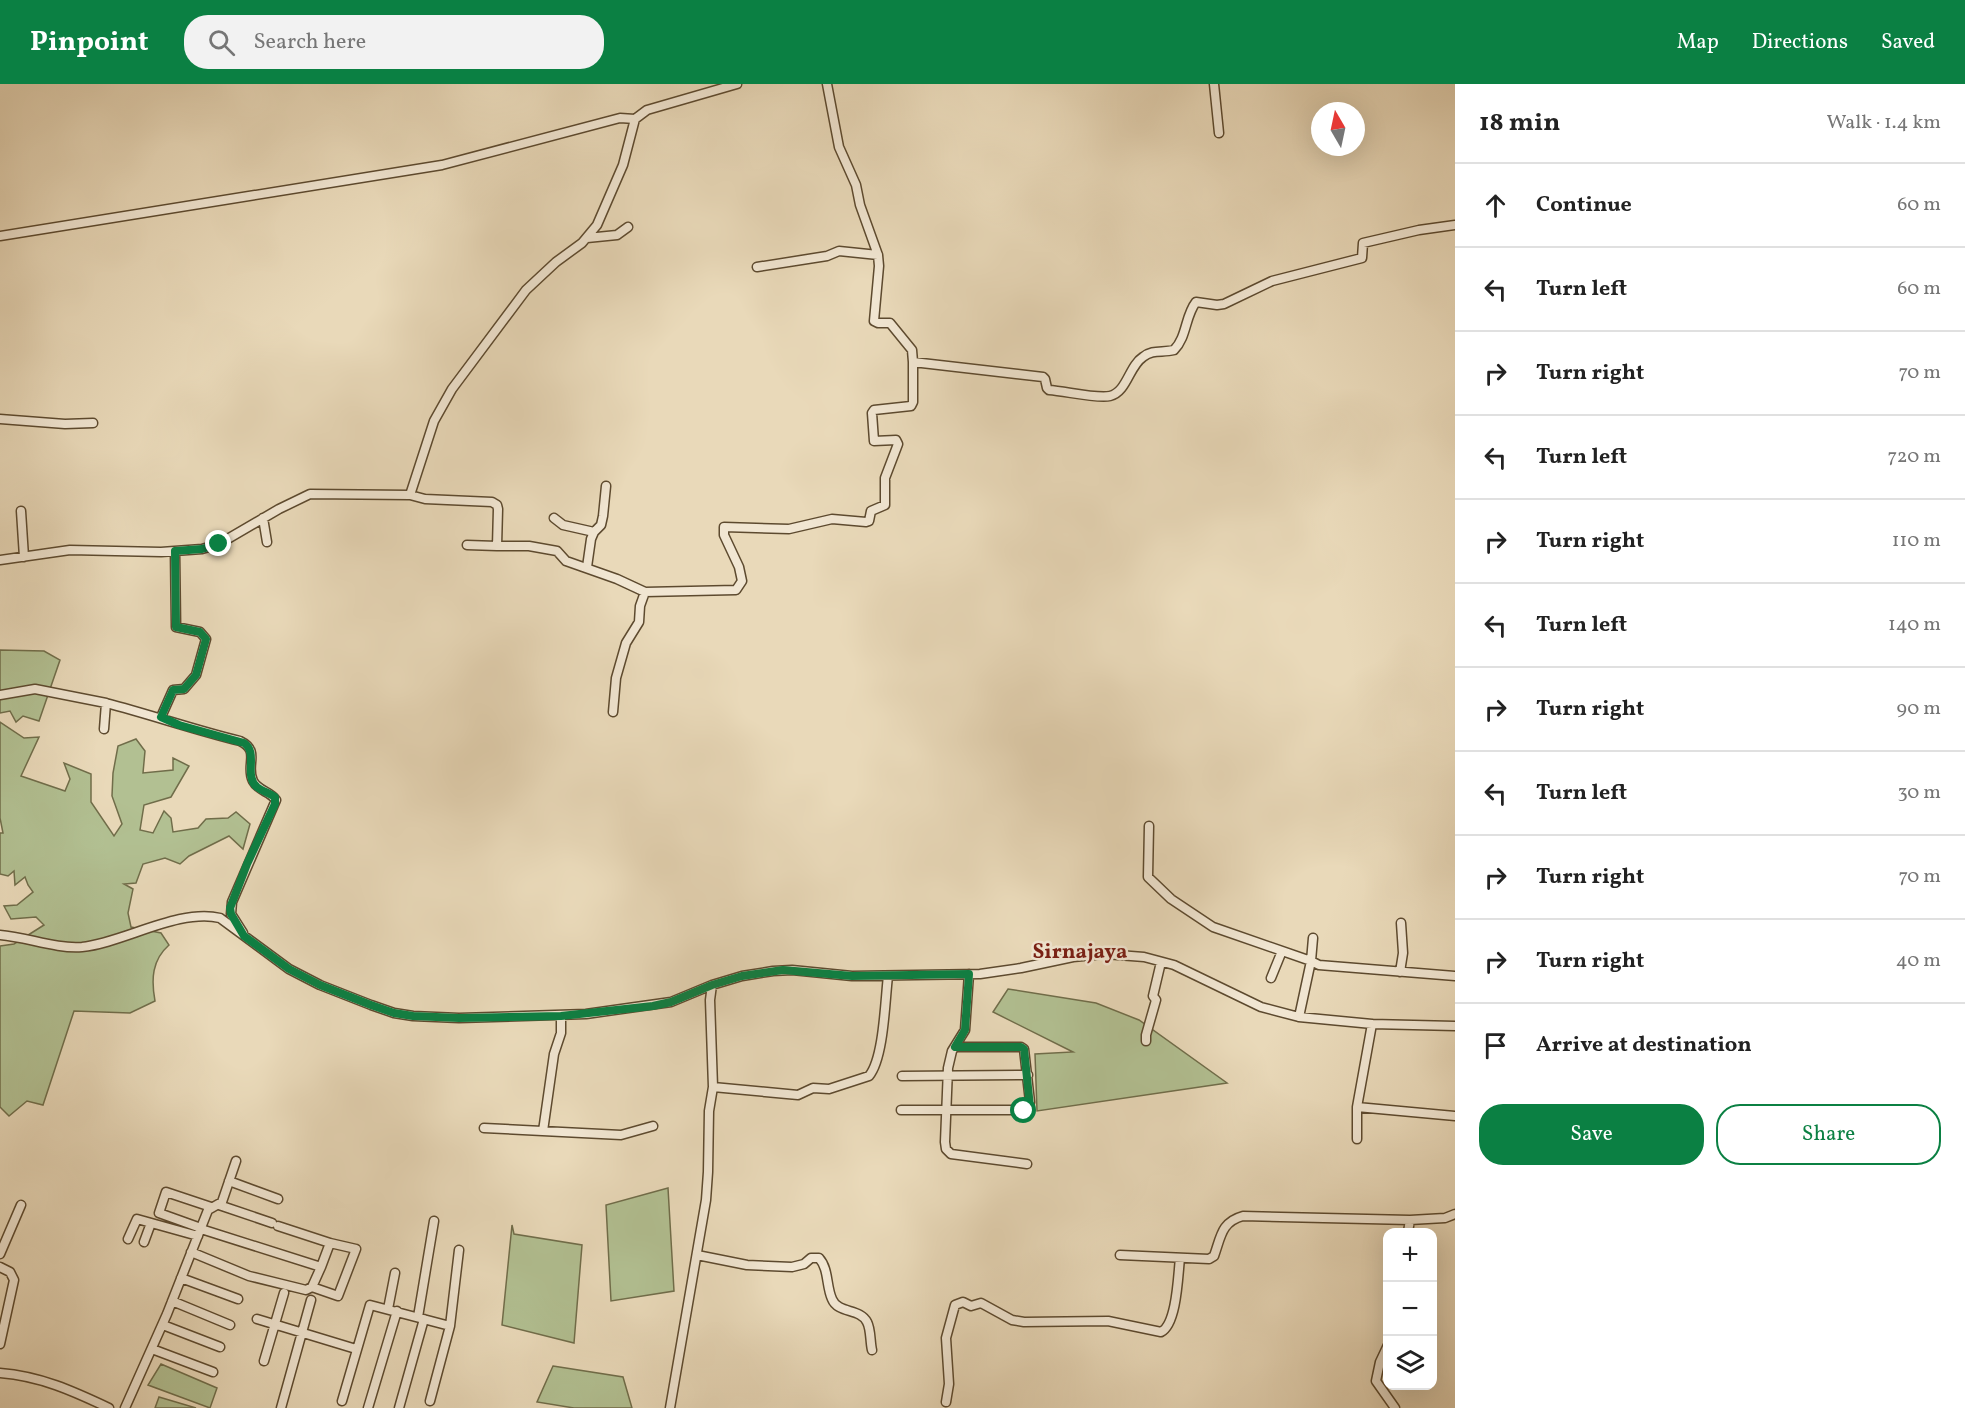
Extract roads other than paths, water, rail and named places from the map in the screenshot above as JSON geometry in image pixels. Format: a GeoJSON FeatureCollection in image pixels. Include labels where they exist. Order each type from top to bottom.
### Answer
{"type":"FeatureCollection","features":[{"type":"Feature","properties":{"kind":"street"},"geometry":{"type":"LineString","coordinates":[[0,236],[442,165],[620,118],[635,118],[647,110],[737,84]]}},
{"type":"Feature","properties":{"kind":"street"},"geometry":{"type":"LineString","coordinates":[[467,545],[529,546],[550,549],[560,553],[566,561],[587,567],[645,592],[727,591],[736,590],[742,581],[740,569],[724,535],[724,527],[789,529],[822,520],[863,523],[869,521],[871,511],[885,505],[885,478],[898,444],[896,440],[874,441],[872,411],[911,406],[913,402],[912,350],[890,323],[874,321],[878,255],[860,205],[856,185],[839,147],[827,84]]}},
{"type":"Feature","properties":{"kind":"street"},"geometry":{"type":"LineString","coordinates":[[1214,84],[1219,133]]}},
{"type":"Feature","properties":{"kind":"street"},"geometry":{"type":"LineString","coordinates":[[410,495],[434,422],[452,388],[526,291],[556,262],[587,238],[604,214],[624,165],[635,118]]}},
{"type":"Feature","properties":{"kind":"street"},"geometry":{"type":"LineString","coordinates":[[913,362],[956,369],[1042,377],[1049,390],[1109,396],[1118,392],[1134,364],[1144,356],[1156,351],[1174,350],[1180,343],[1188,316],[1196,302],[1224,304],[1272,281],[1362,258],[1363,243],[1419,230],[1455,225]]}},
{"type":"Feature","properties":{"kind":"street"},"geometry":{"type":"LineString","coordinates":[[587,238],[617,235],[628,227]]}},
{"type":"Feature","properties":{"kind":"street"},"geometry":{"type":"LineString","coordinates":[[757,267],[827,256],[839,251],[878,255]]}},
{"type":"Feature","properties":{"kind":"street"},"geometry":{"type":"LineString","coordinates":[[0,420],[65,424],[93,423]]}},
{"type":"Feature","properties":{"kind":"street"},"geometry":{"type":"LineString","coordinates":[[587,567],[594,532],[601,525],[606,486]]}},
{"type":"Feature","properties":{"kind":"street"},"geometry":{"type":"LineString","coordinates":[[0,560],[76,550],[202,549],[219,544],[302,496],[310,494],[410,495],[425,499],[492,502],[497,505],[498,509],[497,546]]}},
{"type":"Feature","properties":{"kind":"street"},"geometry":{"type":"LineString","coordinates":[[21,511],[24,557]]}},
{"type":"Feature","properties":{"kind":"street"},"geometry":{"type":"LineString","coordinates":[[263,518],[267,542]]}},
{"type":"Feature","properties":{"kind":"street"},"geometry":{"type":"LineString","coordinates":[[554,518],[563,525],[594,532]]}},
{"type":"Feature","properties":{"kind":"street"},"geometry":{"type":"LineString","coordinates":[[161,717],[173,690],[184,689],[196,675],[206,639],[200,632],[176,627],[175,551]]}},
{"type":"Feature","properties":{"kind":"street"},"geometry":{"type":"LineString","coordinates":[[613,712],[616,678],[626,643],[639,622],[640,606],[645,592]]}},
{"type":"Feature","properties":{"kind":"street"},"geometry":{"type":"LineString","coordinates":[[0,695],[35,689],[106,703],[161,717],[179,725],[249,746],[252,780],[257,787],[275,797],[275,804],[247,864],[230,908],[244,936]]}},
{"type":"Feature","properties":{"kind":"street"},"geometry":{"type":"LineString","coordinates":[[104,729],[106,703]]}},
{"type":"Feature","properties":{"kind":"street"},"geometry":{"type":"LineString","coordinates":[[1149,826],[1148,877],[1150,881],[1171,899],[1213,927],[1330,967],[1455,976]]}},
{"type":"Feature","properties":{"kind":"street"},"geometry":{"type":"LineString","coordinates":[[0,935],[80,947],[96,945],[182,920],[212,916],[220,918],[289,969],[320,985],[394,1013],[413,1016],[459,1018],[561,1016],[653,1006],[671,1002],[712,985],[742,976],[783,970],[852,976],[969,974],[1004,971],[1073,957],[1105,954],[1144,957],[1161,962],[1202,978],[1261,1007],[1299,1017],[1372,1024],[1455,1026]]}},
{"type":"Feature","properties":{"kind":"street"},"geometry":{"type":"LineString","coordinates":[[1400,972],[1403,953],[1401,923]]}},
{"type":"Feature","properties":{"kind":"street"},"geometry":{"type":"LineString","coordinates":[[1299,1017],[1311,962],[1313,938]]}},
{"type":"Feature","properties":{"kind":"street"},"geometry":{"type":"LineString","coordinates":[[1271,978],[1282,951]]}},
{"type":"Feature","properties":{"kind":"street"},"geometry":{"type":"LineString","coordinates":[[1146,1041],[1147,1029],[1156,1000],[1153,996],[1161,962]]}},
{"type":"Feature","properties":{"kind":"street"},"geometry":{"type":"LineString","coordinates":[[969,974],[965,1030],[950,1058],[947,1075],[946,1149],[951,1154],[1027,1164]]}},
{"type":"Feature","properties":{"kind":"street"},"geometry":{"type":"LineString","coordinates":[[712,1087],[798,1095],[813,1088],[829,1089],[869,1076],[875,1066],[882,1032],[888,976]]}},
{"type":"Feature","properties":{"kind":"street"},"geometry":{"type":"LineString","coordinates":[[670,1408],[697,1254],[708,1172],[708,1128],[712,1087],[710,1010],[712,985]]}},
{"type":"Feature","properties":{"kind":"street"},"geometry":{"type":"LineString","coordinates":[[543,1131],[554,1054],[561,1033],[561,1016]]}},
{"type":"Feature","properties":{"kind":"street"},"geometry":{"type":"LineString","coordinates":[[1357,1139],[1357,1107],[1372,1024]]}},
{"type":"Feature","properties":{"kind":"street"},"geometry":{"type":"LineString","coordinates":[[902,1110],[1028,1110],[1030,1107],[1028,1075],[1025,1053],[1021,1047],[955,1047]]}},
{"type":"Feature","properties":{"kind":"street"},"geometry":{"type":"LineString","coordinates":[[902,1076],[1028,1075]]}},
{"type":"Feature","properties":{"kind":"street"},"geometry":{"type":"LineString","coordinates":[[1357,1107],[1455,1116]]}},
{"type":"Feature","properties":{"kind":"street"},"geometry":{"type":"LineString","coordinates":[[484,1128],[621,1135],[653,1126]]}},
{"type":"Feature","properties":{"kind":"street"},"geometry":{"type":"LineString","coordinates":[[125,1408],[163,1325],[199,1231],[229,1181],[236,1161]]}},
{"type":"Feature","properties":{"kind":"street"},"geometry":{"type":"LineString","coordinates":[[229,1181],[278,1199]]}},
{"type":"Feature","properties":{"kind":"street"},"geometry":{"type":"LineString","coordinates":[[199,1231],[159,1213],[166,1192],[356,1249],[338,1296],[312,1287]]}},
{"type":"Feature","properties":{"kind":"street"},"geometry":{"type":"LineString","coordinates":[[0,1254],[21,1205]]}},
{"type":"Feature","properties":{"kind":"street"},"geometry":{"type":"LineString","coordinates":[[1120,1255],[1212,1258],[1225,1226],[1233,1218],[1243,1216],[1410,1220],[1445,1218],[1455,1214]]}},
{"type":"Feature","properties":{"kind":"street"},"geometry":{"type":"LineString","coordinates":[[128,1239],[137,1219],[199,1231],[321,1267]]}},
{"type":"Feature","properties":{"kind":"street"},"geometry":{"type":"LineString","coordinates":[[1409,1228],[1410,1220]]}},
{"type":"Feature","properties":{"kind":"street"},"geometry":{"type":"LineString","coordinates":[[399,1408],[421,1318],[434,1221]]}},
{"type":"Feature","properties":{"kind":"street"},"geometry":{"type":"LineString","coordinates":[[144,1242],[151,1223]]}},
{"type":"Feature","properties":{"kind":"street"},"geometry":{"type":"LineString","coordinates":[[191,1252],[249,1276],[306,1290],[312,1287],[330,1243]]}},
{"type":"Feature","properties":{"kind":"street"},"geometry":{"type":"LineString","coordinates":[[430,1401],[450,1326],[459,1250]]}},
{"type":"Feature","properties":{"kind":"street"},"geometry":{"type":"LineString","coordinates":[[697,1254],[747,1265],[792,1268],[804,1264],[811,1258],[819,1258],[825,1269],[831,1298],[836,1305],[858,1313],[867,1322],[872,1350]]}},
{"type":"Feature","properties":{"kind":"street"},"geometry":{"type":"LineString","coordinates":[[946,1402],[949,1384],[946,1338],[957,1303],[963,1302],[971,1306],[981,1303],[1012,1320],[1024,1322],[1108,1321],[1161,1332],[1166,1330],[1174,1309],[1180,1258]]}},
{"type":"Feature","properties":{"kind":"street"},"geometry":{"type":"LineString","coordinates":[[0,1267],[10,1272],[14,1281],[0,1344]]}},
{"type":"Feature","properties":{"kind":"street"},"geometry":{"type":"LineString","coordinates":[[368,1408],[392,1310],[396,1273]]}},
{"type":"Feature","properties":{"kind":"street"},"geometry":{"type":"LineString","coordinates":[[181,1278],[238,1299]]}},
{"type":"Feature","properties":{"kind":"street"},"geometry":{"type":"LineString","coordinates":[[264,1361],[284,1293]]}},
{"type":"Feature","properties":{"kind":"street"},"geometry":{"type":"LineString","coordinates":[[281,1408],[311,1300]]}},
{"type":"Feature","properties":{"kind":"street"},"geometry":{"type":"LineString","coordinates":[[172,1301],[230,1325]]}},
{"type":"Feature","properties":{"kind":"street"},"geometry":{"type":"LineString","coordinates":[[342,1401],[370,1305],[450,1326]]}},
{"type":"Feature","properties":{"kind":"street"},"geometry":{"type":"LineString","coordinates":[[257,1319],[356,1349]]}},
{"type":"Feature","properties":{"kind":"street"},"geometry":{"type":"LineString","coordinates":[[163,1325],[220,1347]]}},
{"type":"Feature","properties":{"kind":"street"},"geometry":{"type":"LineString","coordinates":[[152,1349],[213,1372]]}},
{"type":"Feature","properties":{"kind":"street"},"geometry":{"type":"LineString","coordinates":[[1383,1356],[1376,1381],[1395,1408]]}},
{"type":"Feature","properties":{"kind":"street"},"geometry":{"type":"LineString","coordinates":[[0,1373],[46,1381],[109,1408]]}},
{"type":"Feature","properties":{"kind":"district","name":"Sirnajaya"},"geometry":{"type":"Point","coordinates":[1080,952]}}]}
